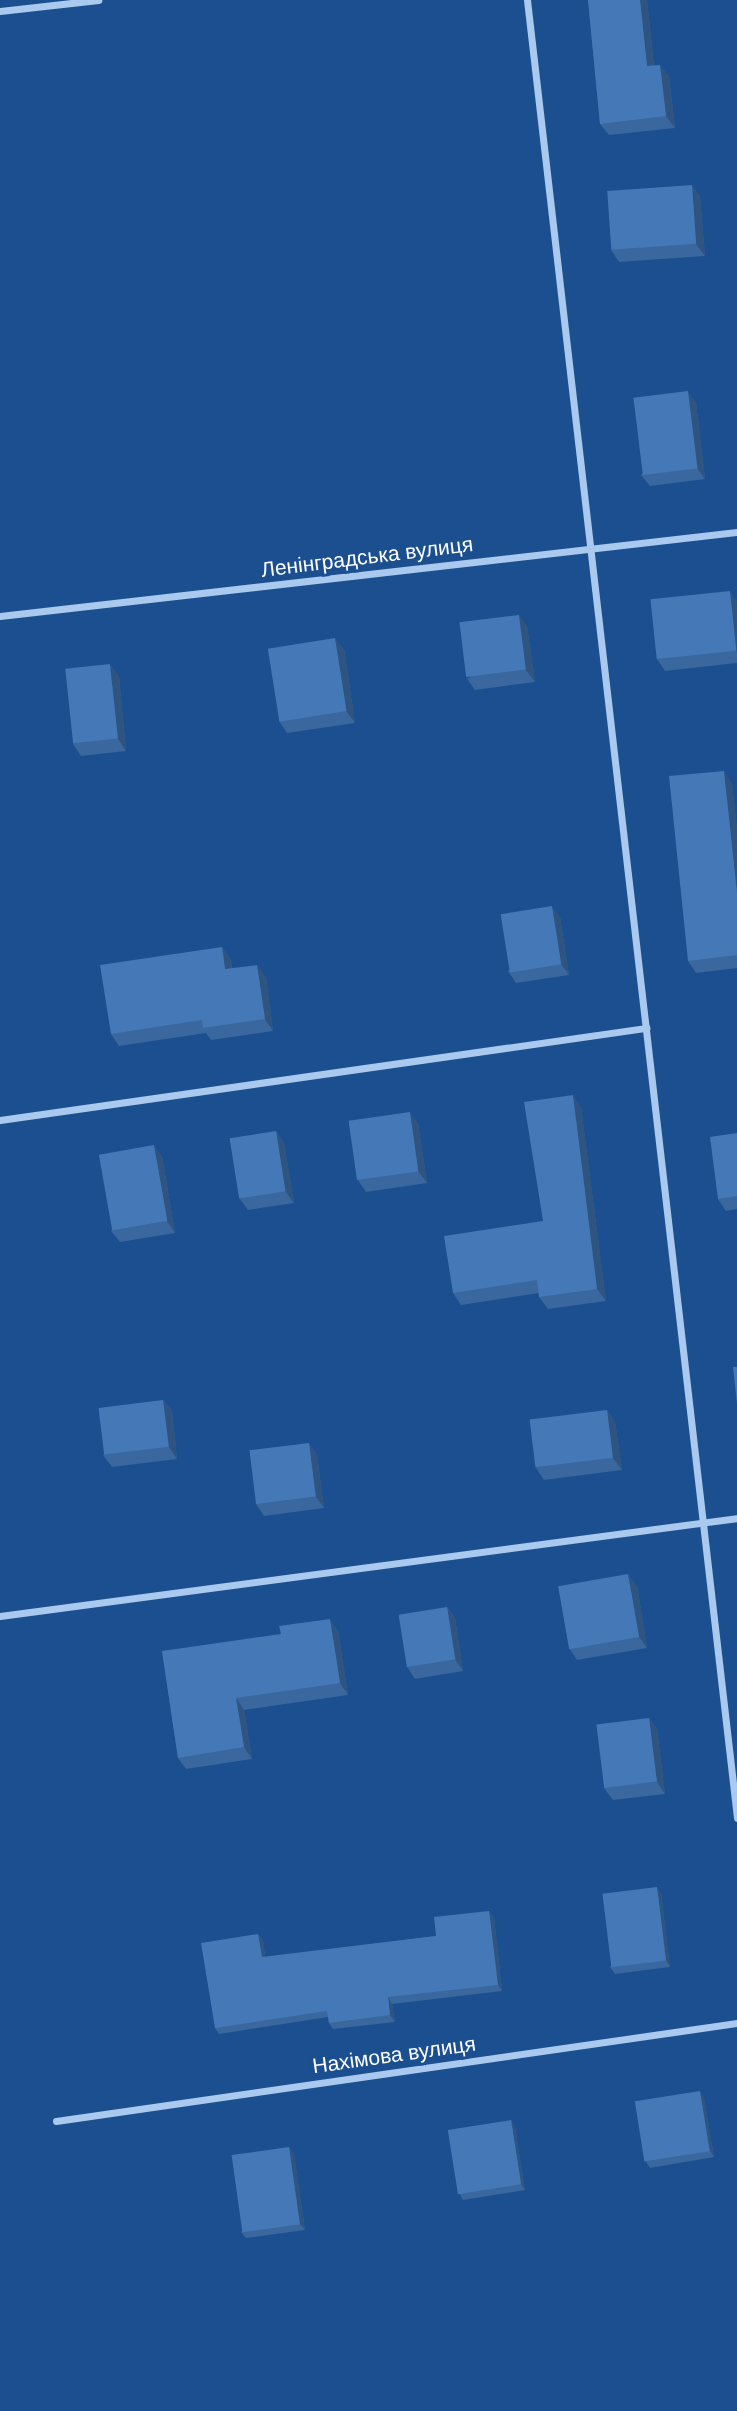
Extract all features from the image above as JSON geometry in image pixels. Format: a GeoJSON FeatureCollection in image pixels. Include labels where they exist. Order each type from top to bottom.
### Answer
{"type":"FeatureCollection","features":[{"type":"Feature","properties":{"kind":"street"},"geometry":{"type":"LineString","coordinates":[[0,10],[98,0]]}},
{"type":"Feature","properties":{"kind":"street"},"geometry":{"type":"LineString","coordinates":[[527,0],[737,1818]]}},
{"type":"Feature","properties":{"kind":"street","name":"Ленінградська вулиця"},"geometry":{"type":"LineString","coordinates":[[0,616],[737,532]]}},
{"type":"Feature","properties":{"kind":"street"},"geometry":{"type":"LineString","coordinates":[[0,1120],[646,1028]]}},
{"type":"Feature","properties":{"kind":"street"},"geometry":{"type":"LineString","coordinates":[[0,1616],[737,1518]]}},
{"type":"Feature","properties":{"kind":"street","name":"Нахімова вулиця"},"geometry":{"type":"LineString","coordinates":[[56,2121],[737,2023]]}},
{"type":"Feature","properties":{"kind":"building"},"geometry":{"type":"Polygon","coordinates":[[[588,0],[640,0],[647,66],[660,65],[666,116],[600,124],[588,0]]]}},
{"type":"Feature","properties":{"kind":"building"},"geometry":{"type":"Polygon","coordinates":[[[692,185],[696,244],[611,250],[607,191],[692,185]]]}},
{"type":"Feature","properties":{"kind":"building"},"geometry":{"type":"Polygon","coordinates":[[[688,391],[698,468],[643,475],[633,398],[688,391]]]}},
{"type":"Feature","properties":{"kind":"building"},"geometry":{"type":"Polygon","coordinates":[[[730,591],[736,651],[657,659],[650,599],[730,591]]]}},
{"type":"Feature","properties":{"kind":"building"},"geometry":{"type":"Polygon","coordinates":[[[519,615],[526,670],[466,677],[459,622],[519,615]]]}},
{"type":"Feature","properties":{"kind":"building"},"geometry":{"type":"Polygon","coordinates":[[[335,638],[347,711],[279,722],[268,649],[335,638]]]}},
{"type":"Feature","properties":{"kind":"building"},"geometry":{"type":"Polygon","coordinates":[[[110,664],[118,739],[73,743],[65,669],[110,664]]]}},
{"type":"Feature","properties":{"kind":"building"},"geometry":{"type":"Polygon","coordinates":[[[724,771],[737,893],[737,955],[688,961],[669,776],[724,771]]]}},
{"type":"Feature","properties":{"kind":"building"},"geometry":{"type":"Polygon","coordinates":[[[552,906],[561,964],[510,972],[501,914],[552,906]]]}},
{"type":"Feature","properties":{"kind":"building"},"geometry":{"type":"Polygon","coordinates":[[[222,947],[225,969],[257,965],[265,1019],[203,1028],[202,1020],[111,1034],[100,965],[222,947]]]}},
{"type":"Feature","properties":{"kind":"building"},"geometry":{"type":"Polygon","coordinates":[[[573,1095],[597,1289],[539,1297],[537,1280],[453,1293],[444,1236],[543,1221],[524,1102],[573,1095]]]}},
{"type":"Feature","properties":{"kind":"building"},"geometry":{"type":"Polygon","coordinates":[[[410,1112],[418,1171],[357,1180],[349,1121],[410,1112]]]}},
{"type":"Feature","properties":{"kind":"building"},"geometry":{"type":"Polygon","coordinates":[[[276,1131],[286,1191],[239,1199],[230,1138],[276,1131]]]}},
{"type":"Feature","properties":{"kind":"building"},"geometry":{"type":"Polygon","coordinates":[[[737,1133],[737,1196],[718,1199],[710,1137],[737,1133]]]}},
{"type":"Feature","properties":{"kind":"building"},"geometry":{"type":"Polygon","coordinates":[[[154,1145],[167,1221],[112,1231],[99,1155],[154,1145]]]}},
{"type":"Feature","properties":{"kind":"building"},"geometry":{"type":"Polygon","coordinates":[[[733,1367],[737,1367],[737,1403],[733,1367]]]}},
{"type":"Feature","properties":{"kind":"building"},"geometry":{"type":"Polygon","coordinates":[[[163,1400],[169,1447],[104,1455],[98,1408],[163,1400]]]}},
{"type":"Feature","properties":{"kind":"building"},"geometry":{"type":"Polygon","coordinates":[[[607,1410],[613,1458],[535,1467],[530,1420],[607,1410]]]}},
{"type":"Feature","properties":{"kind":"building"},"geometry":{"type":"Polygon","coordinates":[[[309,1443],[316,1497],[256,1504],[249,1450],[309,1443]]]}},
{"type":"Feature","properties":{"kind":"building"},"geometry":{"type":"Polygon","coordinates":[[[628,1574],[639,1637],[569,1649],[558,1586],[628,1574]]]}},
{"type":"Feature","properties":{"kind":"building"},"geometry":{"type":"Polygon","coordinates":[[[447,1607],[455,1659],[407,1667],[399,1615],[447,1607]]]}},
{"type":"Feature","properties":{"kind":"building"},"geometry":{"type":"Polygon","coordinates":[[[330,1619],[340,1683],[236,1698],[244,1747],[178,1758],[162,1651],[281,1634],[279,1626],[330,1619]]]}},
{"type":"Feature","properties":{"kind":"building"},"geometry":{"type":"Polygon","coordinates":[[[649,1718],[657,1782],[604,1788],[596,1724],[649,1718]]]}},
{"type":"Feature","properties":{"kind":"building"},"geometry":{"type":"Polygon","coordinates":[[[657,1887],[666,1960],[611,1967],[602,1894],[657,1887]]]}},
{"type":"Feature","properties":{"kind":"building"},"geometry":{"type":"Polygon","coordinates":[[[489,1911],[498,1985],[388,1997],[390,2015],[329,2023],[327,2011],[215,2028],[201,1943],[258,1934],[262,1957],[436,1936],[434,1917],[489,1911]]]}},
{"type":"Feature","properties":{"kind":"building"},"geometry":{"type":"Polygon","coordinates":[[[700,2091],[710,2151],[644,2162],[635,2101],[700,2091]]]}},
{"type":"Feature","properties":{"kind":"building"},"geometry":{"type":"Polygon","coordinates":[[[511,2120],[521,2184],[458,2194],[448,2130],[511,2120]]]}},
{"type":"Feature","properties":{"kind":"building"},"geometry":{"type":"Polygon","coordinates":[[[289,2147],[300,2224],[242,2232],[232,2155],[289,2147]]]}}]}
